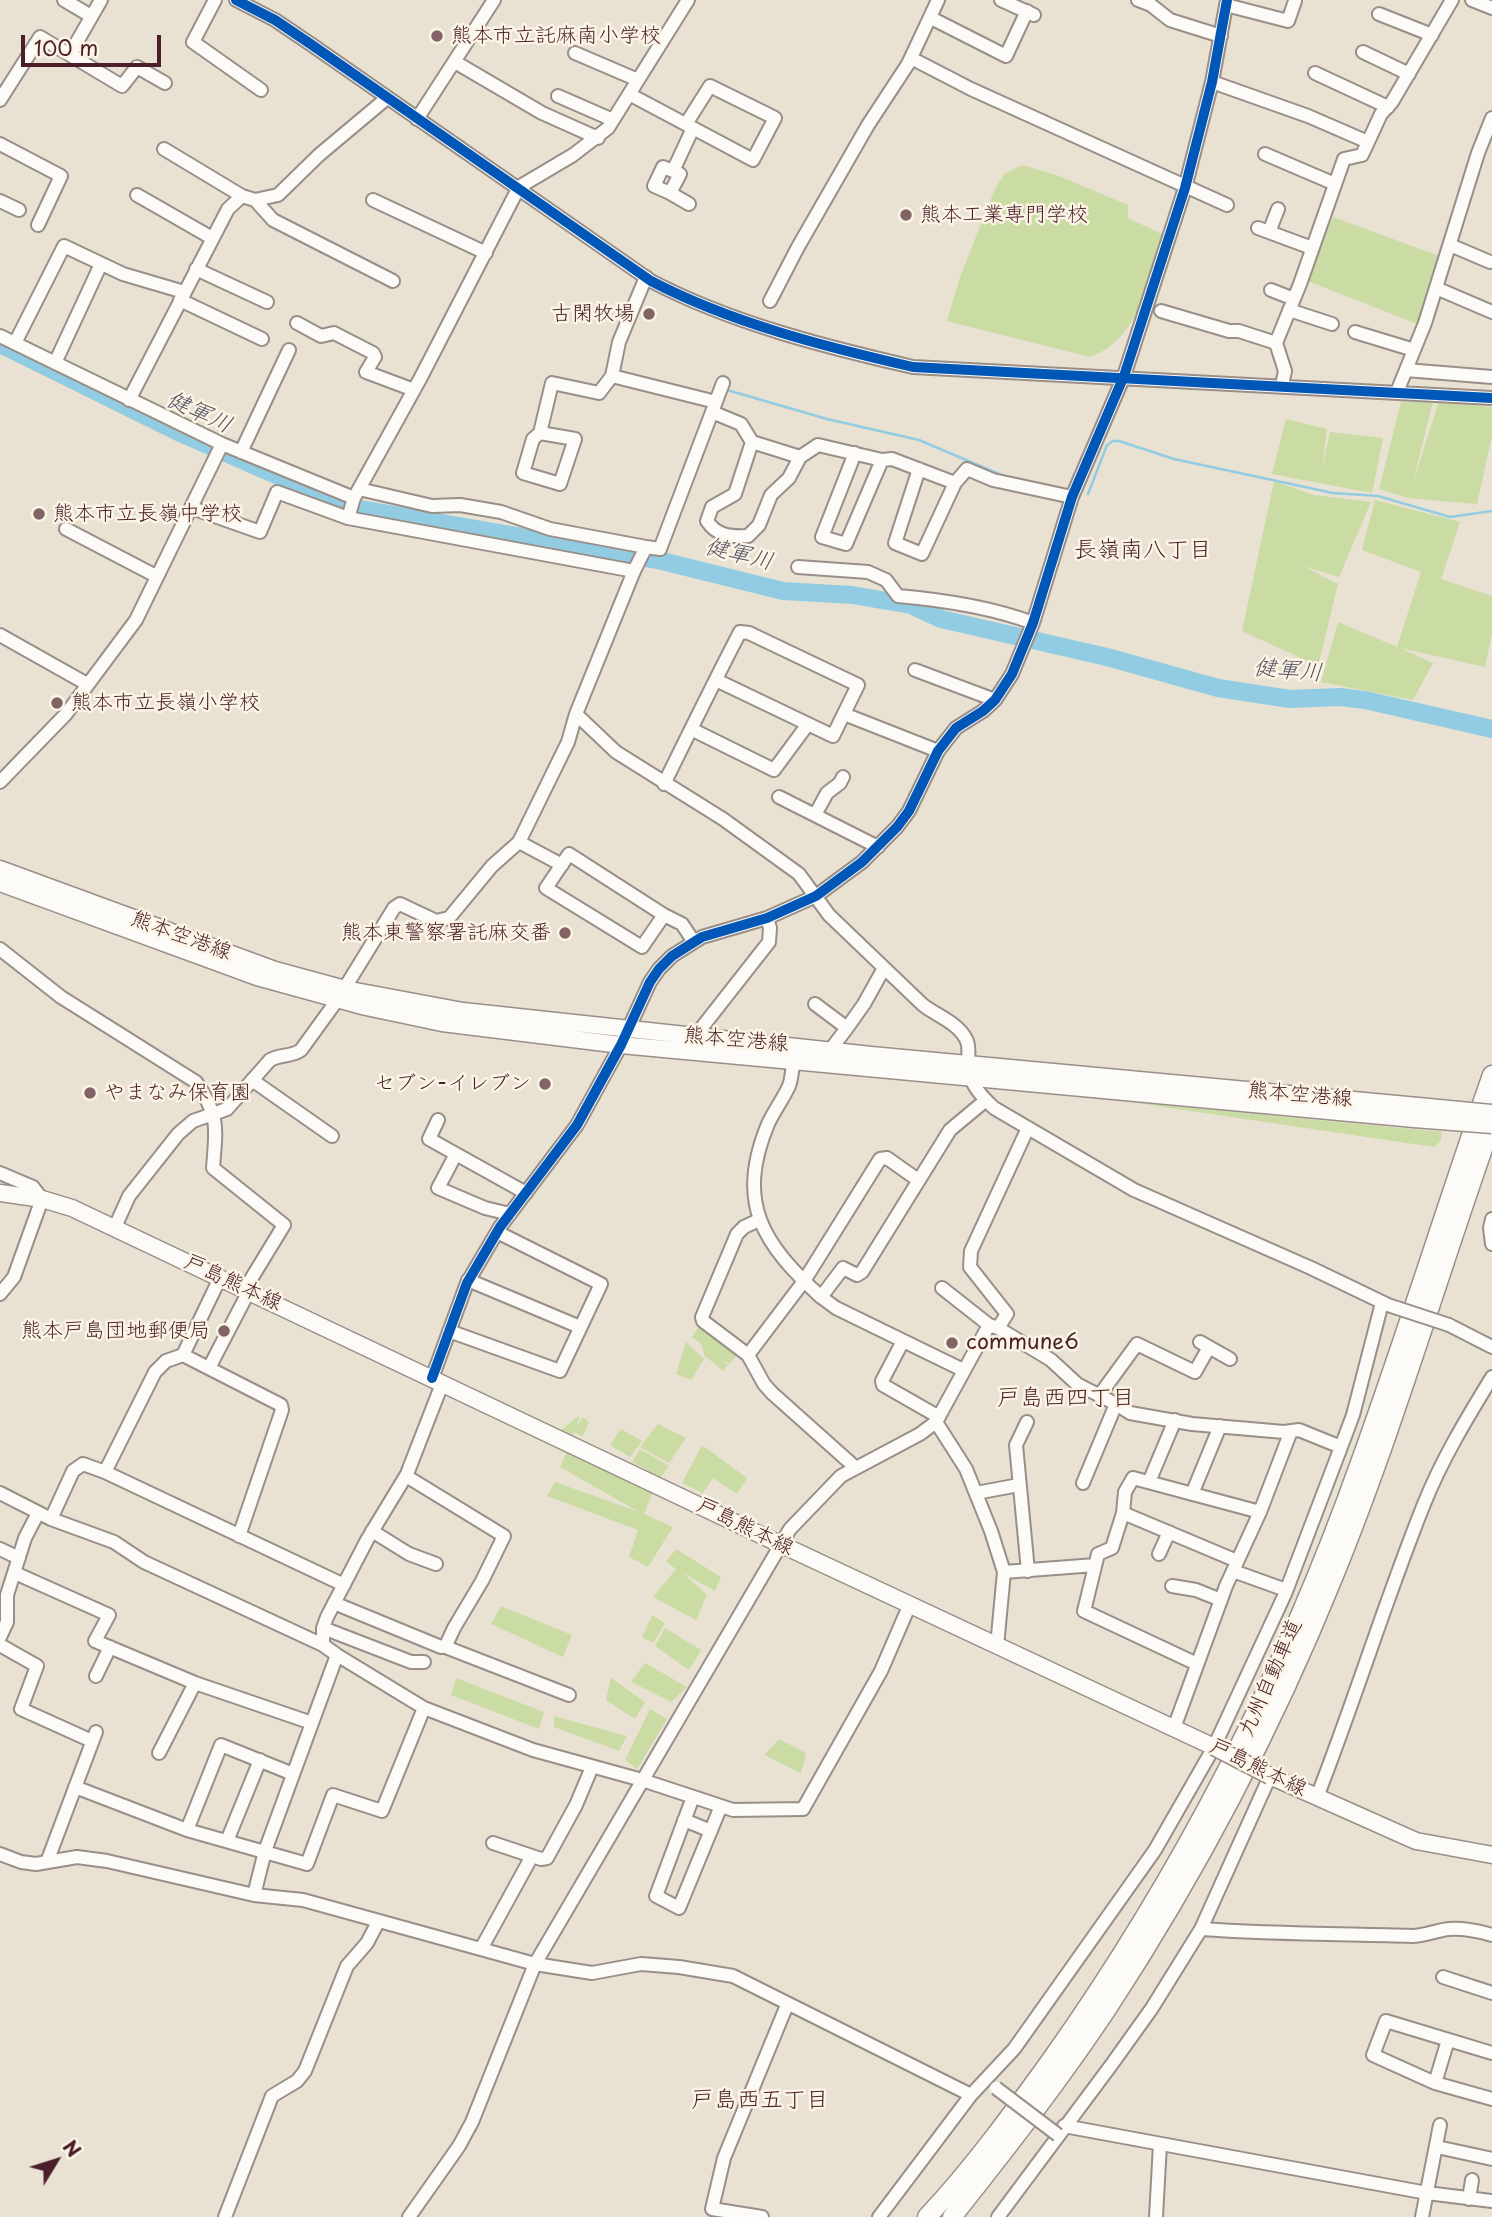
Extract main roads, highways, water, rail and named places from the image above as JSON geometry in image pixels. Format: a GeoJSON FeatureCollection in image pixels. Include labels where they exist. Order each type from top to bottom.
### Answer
{"type":"FeatureCollection","features":[{"type":"Feature","properties":{"kind":"highway","name":"九州自動車道"},"geometry":{"type":"LineString","coordinates":[[927,2217],[1006,2122],[1092,2001],[1171,1875],[1243,1741],[1286,1650],[1361,1462],[1492,1075]]}},
{"type":"Feature","properties":{"kind":"highway","name":"九州自動車道"},"geometry":{"type":"LineString","coordinates":[[952,2217],[1019,2132],[1106,2010],[1178,1894],[1220,1819],[1289,1679],[1333,1578],[1376,1468],[1492,1124]]}},
{"type":"Feature","properties":{"kind":"highway"},"geometry":{"type":"LineString","coordinates":[[960,2217],[1019,2132]]}},
{"type":"Feature","properties":{"kind":"main road","name":"熊本空港線"},"geometry":{"type":"LineString","coordinates":[[0,869],[218,951],[342,994]]}},
{"type":"Feature","properties":{"kind":"main road","name":"熊本空港線"},"geometry":{"type":"LineString","coordinates":[[0,883],[257,977],[342,994],[624,1037],[793,1059],[969,1070],[1416,1112],[1492,1124]]}},
{"type":"Feature","properties":{"kind":"main road","name":"熊本空港線"},"geometry":{"type":"LineString","coordinates":[[624,1037],[696,1035],[831,1049],[969,1070]]}},
{"type":"Feature","properties":{"kind":"main road","name":"熊本空港線"},"geometry":{"type":"LineString","coordinates":[[1416,1112],[1492,1113]]}},
{"type":"Feature","properties":{"kind":"main road","name":"戸島熊本線"},"geometry":{"type":"LineString","coordinates":[[0,1193],[43,1199],[72,1208],[115,1227],[780,1544],[1214,1747],[1270,1776],[1416,1841],[1492,1855]]}},
{"type":"Feature","properties":{"kind":"waterway","name":"健軍川"},"geometry":{"type":"LineString","coordinates":[[0,344],[178,432],[349,507],[662,561],[783,591],[852,595],[911,605],[941,619],[1107,657],[1218,688],[1290,699],[1340,697],[1365,700],[1492,729]]}},
{"type":"Feature","properties":{"kind":"waterway"},"geometry":{"type":"LineString","coordinates":[[727,390],[827,419],[919,440],[1006,477]]}},
{"type":"Feature","properties":{"kind":"waterway"},"geometry":{"type":"LineString","coordinates":[[1088,494],[1107,445],[1119,441],[1174,459],[1333,493],[1378,496],[1450,517],[1492,511]]}},
{"type":"Feature","properties":{"kind":"waterway"},"geometry":{"type":"LineString","coordinates":[[662,561],[665,550]]}},
{"type":"Feature","properties":{"kind":"place","name":"熊本市立託麻南小学校"},"geometry":{"type":"Point","coordinates":[437,36]}},
{"type":"Feature","properties":{"kind":"place","name":"熊本工業専門学校"},"geometry":{"type":"Point","coordinates":[906,215]}},
{"type":"Feature","properties":{"kind":"place","name":"古閑牧場"},"geometry":{"type":"Point","coordinates":[649,314]}},
{"type":"Feature","properties":{"kind":"place","name":"熊本市立長嶺中学校"},"geometry":{"type":"Point","coordinates":[39,514]}},
{"type":"Feature","properties":{"kind":"place","name":"熊本市立長嶺小学校"},"geometry":{"type":"Point","coordinates":[57,703]}},
{"type":"Feature","properties":{"kind":"place","name":"熊本東警察署託麻交番"},"geometry":{"type":"Point","coordinates":[565,933]}},
{"type":"Feature","properties":{"kind":"place","name":"セブン-イレブン"},"geometry":{"type":"Point","coordinates":[545,1084]}},
{"type":"Feature","properties":{"kind":"place","name":"やまなみ保育園"},"geometry":{"type":"Point","coordinates":[90,1093]}},
{"type":"Feature","properties":{"kind":"place","name":"熊本戸島団地郵便局"},"geometry":{"type":"Point","coordinates":[224,1331]}},
{"type":"Feature","properties":{"kind":"place","name":"commune6"},"geometry":{"type":"Point","coordinates":[952,1343]}},
{"type":"Feature","properties":{"kind":"district","name":"長嶺南八丁目"},"geometry":{"type":"Point","coordinates":[1143,551]}},
{"type":"Feature","properties":{"kind":"district","name":"戸島西四丁目"},"geometry":{"type":"Point","coordinates":[1066,1399]}},
{"type":"Feature","properties":{"kind":"district","name":"戸島西五丁目"},"geometry":{"type":"Point","coordinates":[760,2101]}}]}
